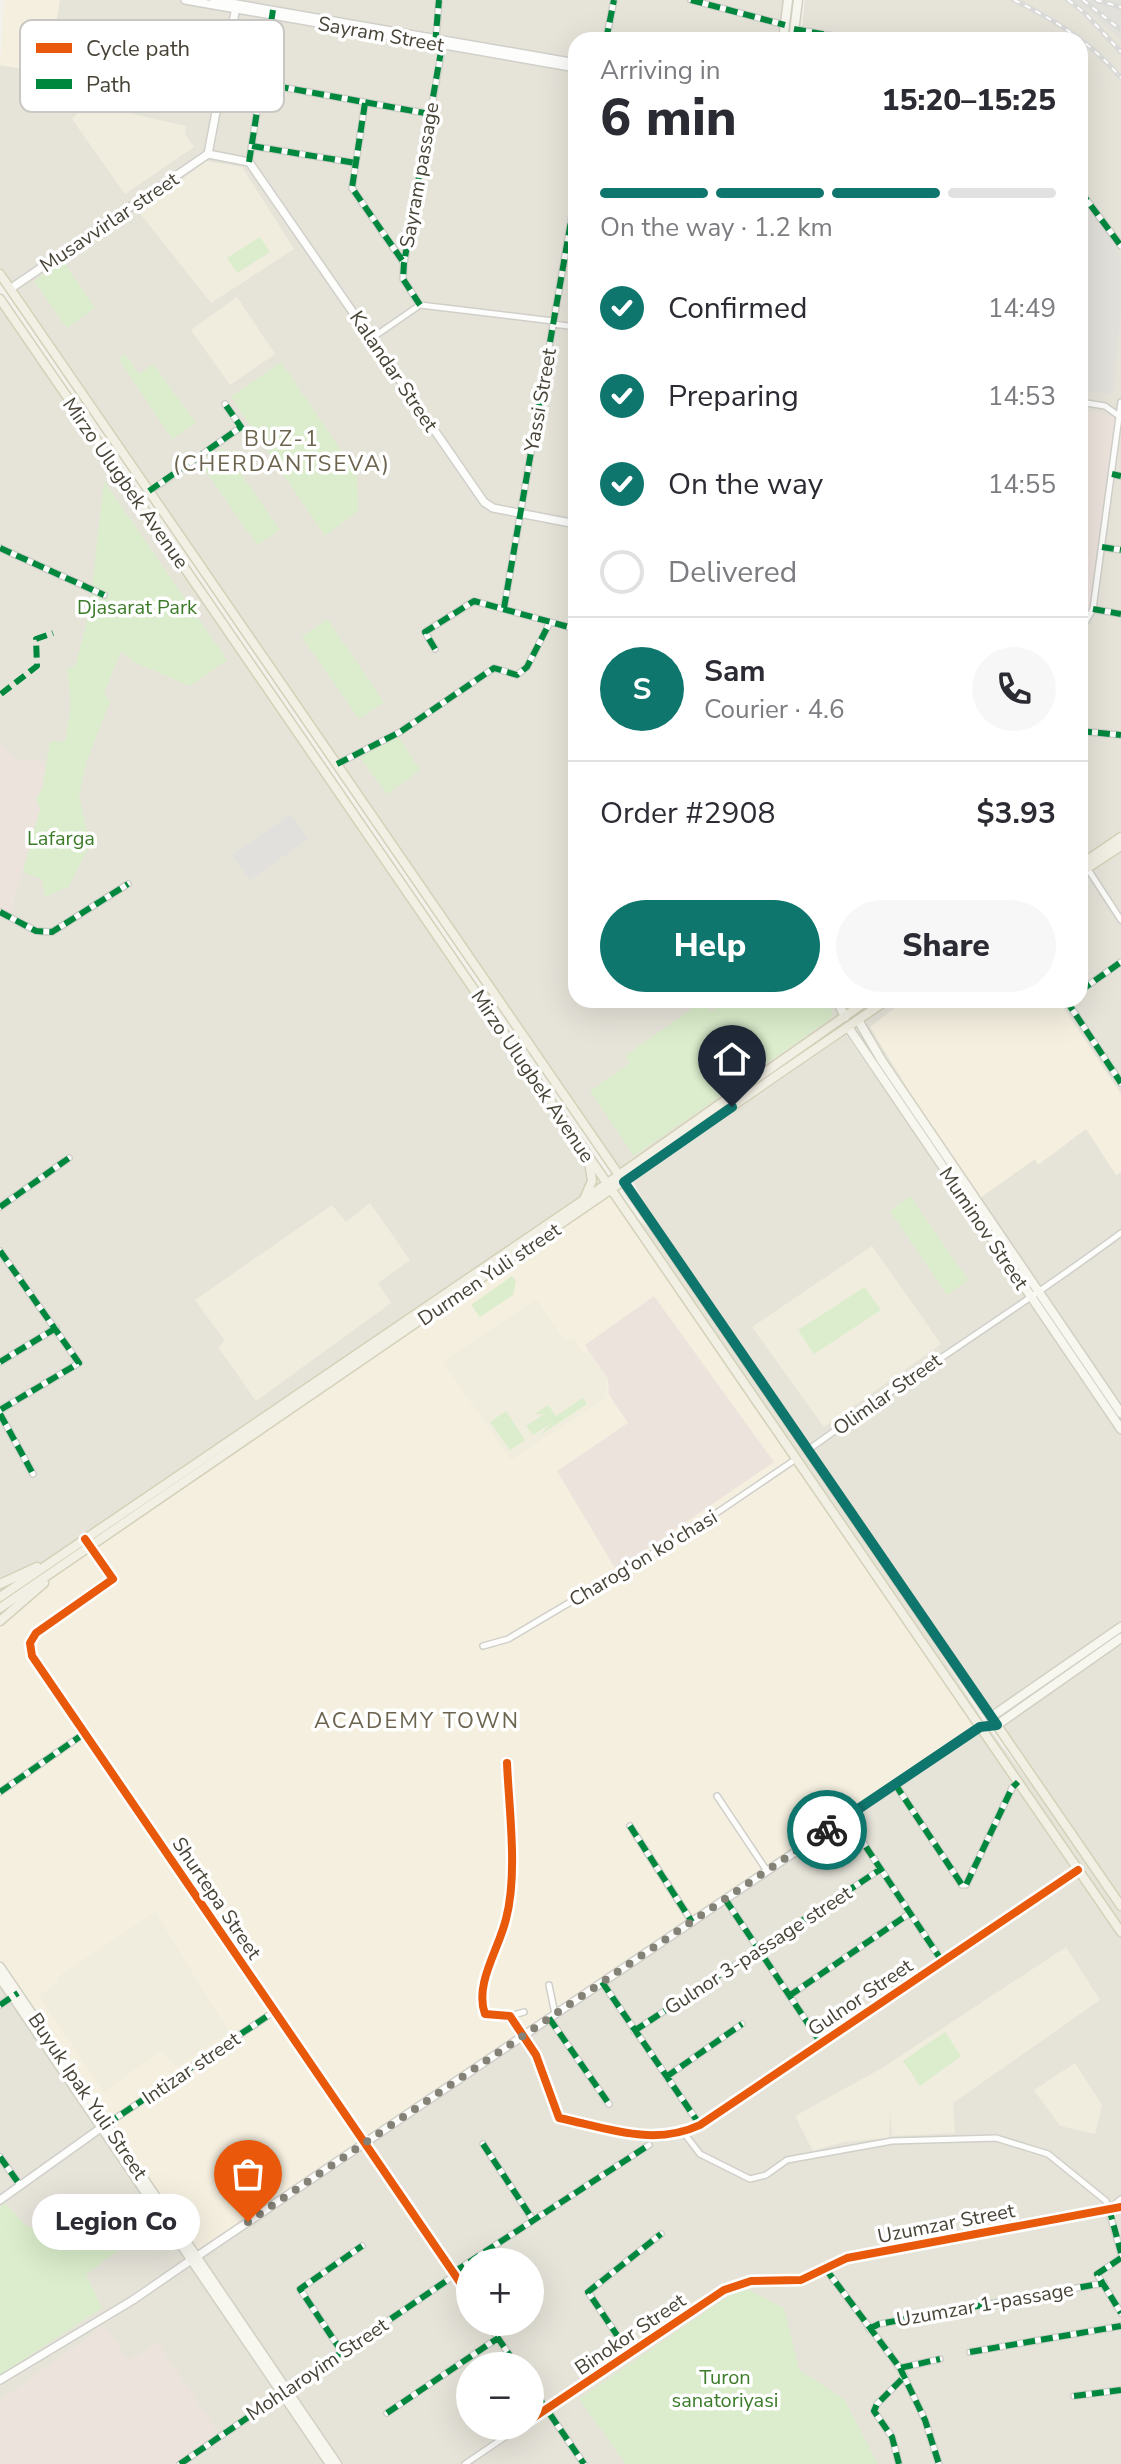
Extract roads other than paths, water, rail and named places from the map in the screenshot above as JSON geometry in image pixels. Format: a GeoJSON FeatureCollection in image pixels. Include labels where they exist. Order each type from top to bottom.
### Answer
{"type":"FeatureCollection","features":[{"type":"Feature","properties":{"kind":"main road"},"geometry":{"type":"LineString","coordinates":[[784,32],[788,0]]}},
{"type":"Feature","properties":{"kind":"main road"},"geometry":{"type":"LineString","coordinates":[[794,32],[798,0]]}},
{"type":"Feature","properties":{"kind":"main road","name":"Mirzo Ulugbek Avenue"},"geometry":{"type":"LineString","coordinates":[[0,274],[1121,1906]]}},
{"type":"Feature","properties":{"kind":"main road","name":"Mirzo Ulugbek Avenue"},"geometry":{"type":"LineString","coordinates":[[0,299],[1121,1932]]}},
{"type":"Feature","properties":{"kind":"main road"},"geometry":{"type":"LineString","coordinates":[[22,332],[35,325]]}},
{"type":"Feature","properties":{"kind":"main road"},"geometry":{"type":"LineString","coordinates":[[334,785],[346,777]]}},
{"type":"Feature","properties":{"kind":"main road"},"geometry":{"type":"LineString","coordinates":[[1088,861],[1121,837]]}},
{"type":"Feature","properties":{"kind":"main road"},"geometry":{"type":"LineString","coordinates":[[1088,862],[1121,846]]}},
{"type":"Feature","properties":{"kind":"main road"},"geometry":{"type":"LineString","coordinates":[[841,1008],[848,1027]]}},
{"type":"Feature","properties":{"kind":"main road","name":"Durmen Yuli street"},"geometry":{"type":"LineString","coordinates":[[621,1178],[875,1008]]}},
{"type":"Feature","properties":{"kind":"main road"},"geometry":{"type":"LineString","coordinates":[[855,1009],[858,1020]]}},
{"type":"Feature","properties":{"kind":"main road","name":"Durmen Yuli street"},"geometry":{"type":"LineString","coordinates":[[87,1543],[251,1437],[609,1187],[855,1009]]}},
{"type":"Feature","properties":{"kind":"main road","name":"Muminov Street"},"geometry":{"type":"LineString","coordinates":[[858,1020],[1121,1429]]}},
{"type":"Feature","properties":{"kind":"main road","name":"Muminov Street"},"geometry":{"type":"LineString","coordinates":[[848,1027],[1035,1296],[1121,1413]]}},
{"type":"Feature","properties":{"kind":"main road"},"geometry":{"type":"LineString","coordinates":[[582,1201],[591,1186],[588,1155]]}},
{"type":"Feature","properties":{"kind":"main road","name":"Durmen Yuli street"},"geometry":{"type":"LineString","coordinates":[[87,1543],[582,1201],[609,1187]]}},
{"type":"Feature","properties":{"kind":"main road"},"geometry":{"type":"LineString","coordinates":[[749,1390],[761,1382]]}},
{"type":"Feature","properties":{"kind":"main road"},"geometry":{"type":"LineString","coordinates":[[843,1527],[856,1519]]}},
{"type":"Feature","properties":{"kind":"main road"},"geometry":{"type":"LineString","coordinates":[[0,1597],[87,1543]]}},
{"type":"Feature","properties":{"kind":"main road"},"geometry":{"type":"LineString","coordinates":[[0,1584],[59,1562]]}},
{"type":"Feature","properties":{"kind":"main road"},"geometry":{"type":"LineString","coordinates":[[0,1608],[59,1562]]}},
{"type":"Feature","properties":{"kind":"main road"},"geometry":{"type":"LineString","coordinates":[[0,1621],[59,1562]]}},
{"type":"Feature","properties":{"kind":"main road"},"geometry":{"type":"LineString","coordinates":[[994,1721],[1121,1627]]}},
{"type":"Feature","properties":{"kind":"main road"},"geometry":{"type":"LineString","coordinates":[[980,1727],[1121,1638]]}},
{"type":"Feature","properties":{"kind":"main road","name":"Buyuk Ipak Yuli Street"},"geometry":{"type":"LineString","coordinates":[[0,1967],[15,1995],[330,2464]]}},
{"type":"Feature","properties":{"kind":"main road","name":"Buyuk Ipak Yuli Street"},"geometry":{"type":"LineString","coordinates":[[0,1978],[15,1995]]}},
{"type":"Feature","properties":{"kind":"main road","name":"Buyuk Ipak Yuli Street"},"geometry":{"type":"LineString","coordinates":[[284,2392],[337,2464]]}},
{"type":"Feature","properties":{"kind":"street","name":"Sayram Street"},"geometry":{"type":"LineString","coordinates":[[185,0],[236,6]]}},
{"type":"Feature","properties":{"kind":"street","name":"Sayram Street"},"geometry":{"type":"LineString","coordinates":[[214,0],[568,65]]}},
{"type":"Feature","properties":{"kind":"street","name":"Sayram passage"},"geometry":{"type":"LineString","coordinates":[[420,305],[403,279],[430,114],[439,42],[439,0]]}},
{"type":"Feature","properties":{"kind":"street"},"geometry":{"type":"LineString","coordinates":[[608,32],[614,0]]}},
{"type":"Feature","properties":{"kind":"street"},"geometry":{"type":"LineString","coordinates":[[694,0],[785,25]]}},
{"type":"Feature","properties":{"kind":"street"},"geometry":{"type":"LineString","coordinates":[[233,20],[236,6]]}},
{"type":"Feature","properties":{"kind":"street"},"geometry":{"type":"LineString","coordinates":[[271,20],[272,13]]}},
{"type":"Feature","properties":{"kind":"street"},"geometry":{"type":"LineString","coordinates":[[794,29],[811,32]]}},
{"type":"Feature","properties":{"kind":"street"},"geometry":{"type":"LineString","coordinates":[[284,88],[430,114]]}},
{"type":"Feature","properties":{"kind":"street"},"geometry":{"type":"LineString","coordinates":[[365,103],[354,193],[404,263]]}},
{"type":"Feature","properties":{"kind":"street"},"geometry":{"type":"LineString","coordinates":[[216,112],[208,154],[249,162],[256,112]]}},
{"type":"Feature","properties":{"kind":"street"},"geometry":{"type":"LineString","coordinates":[[252,146],[356,163]]}},
{"type":"Feature","properties":{"kind":"street","name":"Musavvirlar street"},"geometry":{"type":"LineString","coordinates":[[10,289],[208,154]]}},
{"type":"Feature","properties":{"kind":"street","name":"Kalandar Street"},"geometry":{"type":"LineString","coordinates":[[249,162],[476,494],[493,508],[568,522]]}},
{"type":"Feature","properties":{"kind":"street"},"geometry":{"type":"LineString","coordinates":[[1088,202],[1121,246]]}},
{"type":"Feature","properties":{"kind":"street","name":"Yassi Street"},"geometry":{"type":"LineString","coordinates":[[504,608],[568,237]]}},
{"type":"Feature","properties":{"kind":"street"},"geometry":{"type":"LineString","coordinates":[[372,338],[420,305],[568,325]]}},
{"type":"Feature","properties":{"kind":"street"},"geometry":{"type":"LineString","coordinates":[[1088,618],[1093,609],[1121,402]]}},
{"type":"Feature","properties":{"kind":"street"},"geometry":{"type":"LineString","coordinates":[[1088,403],[1105,406],[1119,416]]}},
{"type":"Feature","properties":{"kind":"street"},"geometry":{"type":"LineString","coordinates":[[149,491],[241,427],[225,404]]}},
{"type":"Feature","properties":{"kind":"street"},"geometry":{"type":"LineString","coordinates":[[1112,474],[1121,476]]}},
{"type":"Feature","properties":{"kind":"street"},"geometry":{"type":"LineString","coordinates":[[1102,547],[1121,550]]}},
{"type":"Feature","properties":{"kind":"street"},"geometry":{"type":"LineString","coordinates":[[0,548],[104,595]]}},
{"type":"Feature","properties":{"kind":"street"},"geometry":{"type":"LineString","coordinates":[[435,649],[425,632],[478,601],[504,608],[508,613],[568,628]]}},
{"type":"Feature","properties":{"kind":"street"},"geometry":{"type":"LineString","coordinates":[[1093,609],[1121,614]]}},
{"type":"Feature","properties":{"kind":"street"},"geometry":{"type":"LineString","coordinates":[[337,764],[400,732],[494,668],[517,675],[527,667],[549,624]]}},
{"type":"Feature","properties":{"kind":"street"},"geometry":{"type":"LineString","coordinates":[[1088,732],[1121,735]]}},
{"type":"Feature","properties":{"kind":"street"},"geometry":{"type":"LineString","coordinates":[[1088,873],[1121,920]]}},
{"type":"Feature","properties":{"kind":"street"},"geometry":{"type":"LineString","coordinates":[[0,912],[36,931],[52,932],[128,884]]}},
{"type":"Feature","properties":{"kind":"street"},"geometry":{"type":"LineString","coordinates":[[1088,985],[1121,962]]}},
{"type":"Feature","properties":{"kind":"street"},"geometry":{"type":"LineString","coordinates":[[1071,1008],[1121,1083]]}},
{"type":"Feature","properties":{"kind":"street"},"geometry":{"type":"LineString","coordinates":[[0,1207],[69,1158]]}},
{"type":"Feature","properties":{"kind":"street","name":"Olimlar Street"},"geometry":{"type":"LineString","coordinates":[[808,1450],[978,1331],[1035,1296],[1121,1233]]}},
{"type":"Feature","properties":{"kind":"street"},"geometry":{"type":"LineString","coordinates":[[0,1251],[79,1363],[0,1412],[33,1474]]}},
{"type":"Feature","properties":{"kind":"street"},"geometry":{"type":"LineString","coordinates":[[0,1362],[56,1328]]}},
{"type":"Feature","properties":{"kind":"street","name":"Charog'on ko'chasi"},"geometry":{"type":"LineString","coordinates":[[483,1646],[508,1639],[652,1555],[796,1459]]}},
{"type":"Feature","properties":{"kind":"street","name":"Shurtepa Street"},"geometry":{"type":"LineString","coordinates":[[87,1543],[113,1579],[36,1633],[30,1646],[32,1656],[455,2274]]}},
{"type":"Feature","properties":{"kind":"street"},"geometry":{"type":"LineString","coordinates":[[0,2380],[133,2300],[980,1727]]}},
{"type":"Feature","properties":{"kind":"street"},"geometry":{"type":"LineString","coordinates":[[0,1792],[85,1733]]}},
{"type":"Feature","properties":{"kind":"street"},"geometry":{"type":"LineString","coordinates":[[507,1763],[511,1845],[507,1916],[480,1999],[485,2014],[510,2016],[524,2012]]}},
{"type":"Feature","properties":{"kind":"street"},"geometry":{"type":"LineString","coordinates":[[895,1784],[962,1885],[966,1885],[1012,1788],[1018,1782]]}},
{"type":"Feature","properties":{"kind":"street"},"geometry":{"type":"LineString","coordinates":[[717,1796],[767,1871]]}},
{"type":"Feature","properties":{"kind":"street"},"geometry":{"type":"LineString","coordinates":[[846,1817],[942,1961]]}},
{"type":"Feature","properties":{"kind":"street"},"geometry":{"type":"LineString","coordinates":[[630,1826],[692,1922]]}},
{"type":"Feature","properties":{"kind":"street","name":"Gulnor 3-passage street"},"geometry":{"type":"LineString","coordinates":[[634,2031],[881,1869]]}},
{"type":"Feature","properties":{"kind":"street","name":"Gulnor Street"},"geometry":{"type":"LineString","coordinates":[[523,2036],[536,2055],[559,2118],[656,2138],[684,2133],[1078,1870]]}},
{"type":"Feature","properties":{"kind":"street"},"geometry":{"type":"LineString","coordinates":[[725,1899],[821,2043]]}},
{"type":"Feature","properties":{"kind":"street"},"geometry":{"type":"LineString","coordinates":[[789,1996],[910,1913]]}},
{"type":"Feature","properties":{"kind":"street"},"geometry":{"type":"LineString","coordinates":[[602,1982],[700,2125]]}},
{"type":"Feature","properties":{"kind":"street"},"geometry":{"type":"LineString","coordinates":[[549,1985],[552,2016],[609,2104]]}},
{"type":"Feature","properties":{"kind":"street"},"geometry":{"type":"LineString","coordinates":[[0,2005],[15,1995]]}},
{"type":"Feature","properties":{"kind":"street","name":"Intizаr street"},"geometry":{"type":"LineString","coordinates":[[0,2200],[275,2011]]}},
{"type":"Feature","properties":{"kind":"street"},"geometry":{"type":"LineString","coordinates":[[510,2016],[523,2036]]}},
{"type":"Feature","properties":{"kind":"street"},"geometry":{"type":"LineString","coordinates":[[666,2077],[742,2024]]}},
{"type":"Feature","properties":{"kind":"street"},"geometry":{"type":"LineString","coordinates":[[684,2133],[700,2154],[750,2179],[766,2175],[787,2160],[892,2141],[996,2138],[1057,2159],[1106,2201],[1109,2208],[1121,2255],[1098,2271],[1121,2313]]}},
{"type":"Feature","properties":{"kind":"street"},"geometry":{"type":"LineString","coordinates":[[483,2144],[533,2220]]}},
{"type":"Feature","properties":{"kind":"street","name":"Mohlaroyim Street"},"geometry":{"type":"LineString","coordinates":[[180,2464],[533,2220],[649,2145]]}},
{"type":"Feature","properties":{"kind":"street"},"geometry":{"type":"LineString","coordinates":[[0,2157],[20,2185]]}},
{"type":"Feature","properties":{"kind":"street","name":"Uzumzаr Street"},"geometry":{"type":"LineString","coordinates":[[1109,2208],[1121,2199]]}},
{"type":"Feature","properties":{"kind":"street","name":"Uzumzаr Street"},"geometry":{"type":"LineString","coordinates":[[764,2281],[792,2281],[847,2258],[1121,2207]]}},
{"type":"Feature","properties":{"kind":"street"},"geometry":{"type":"LineString","coordinates":[[629,2353],[588,2292],[661,2234]]}},
{"type":"Feature","properties":{"kind":"street"},"geometry":{"type":"LineString","coordinates":[[342,2352],[300,2289],[362,2246]]}},
{"type":"Feature","properties":{"kind":"street"},"geometry":{"type":"LineString","coordinates":[[825,2268],[905,2376],[939,2464]]}},
{"type":"Feature","properties":{"kind":"street","name":"Binokor Street"},"geometry":{"type":"LineString","coordinates":[[546,2409],[724,2290],[751,2281],[764,2281]]}},
{"type":"Feature","properties":{"kind":"street","name":"Uzumzаr 1-passage"},"geometry":{"type":"LineString","coordinates":[[869,2329],[879,2324],[1104,2283]]}},
{"type":"Feature","properties":{"kind":"street"},"geometry":{"type":"LineString","coordinates":[[970,2352],[1121,2326]]}},
{"type":"Feature","properties":{"kind":"street"},"geometry":{"type":"LineString","coordinates":[[387,2413],[498,2338],[508,2352]]}},
{"type":"Feature","properties":{"kind":"street"},"geometry":{"type":"LineString","coordinates":[[900,2368],[940,2359]]}},
{"type":"Feature","properties":{"kind":"street"},"geometry":{"type":"LineString","coordinates":[[899,2464],[892,2437],[874,2411],[905,2376]]}},
{"type":"Feature","properties":{"kind":"street"},"geometry":{"type":"LineString","coordinates":[[1074,2396],[1121,2390]]}},
{"type":"Feature","properties":{"kind":"street"},"geometry":{"type":"LineString","coordinates":[[544,2406],[584,2464]]}},
{"type":"Feature","properties":{"kind":"street"},"geometry":{"type":"LineString","coordinates":[[465,2464],[500,2440]]}},
{"type":"Feature","properties":{"kind":"railway"},"geometry":{"type":"LineString","coordinates":[[1014,0],[1070,32]]}},
{"type":"Feature","properties":{"kind":"railway"},"geometry":{"type":"LineString","coordinates":[[1068,0],[1085,13],[1121,52]]}},
{"type":"Feature","properties":{"kind":"railway"},"geometry":{"type":"LineString","coordinates":[[1083,0],[1121,30]]}},
{"type":"Feature","properties":{"kind":"railway"},"geometry":{"type":"LineString","coordinates":[[1096,0],[1121,7]]}},
{"type":"Feature","properties":{"kind":"railway"},"geometry":{"type":"LineString","coordinates":[[1088,46],[1121,78]]}},
{"type":"Feature","properties":{"kind":"place","name":"Legion Co"},"geometry":{"type":"Point","coordinates":[248,2222]}},
{"type":"Feature","properties":{"kind":"district","name":"BUZ-1 (CHERDANTSEVA)"},"geometry":{"type":"Point","coordinates":[282,450]}},
{"type":"Feature","properties":{"kind":"district","name":"ACADEMY TOWN"},"geometry":{"type":"Point","coordinates":[417,1720]}},
{"type":"Feature","properties":{"kind":"park label","name":"Djasarat Park"},"geometry":{"type":"Point","coordinates":[137,607]}},
{"type":"Feature","properties":{"kind":"park label","name":"Lafarga"},"geometry":{"type":"Point","coordinates":[61,838]}},
{"type":"Feature","properties":{"kind":"park label","name":"Turon sanatoriyasi"},"geometry":{"type":"Point","coordinates":[725,2388]}}]}
